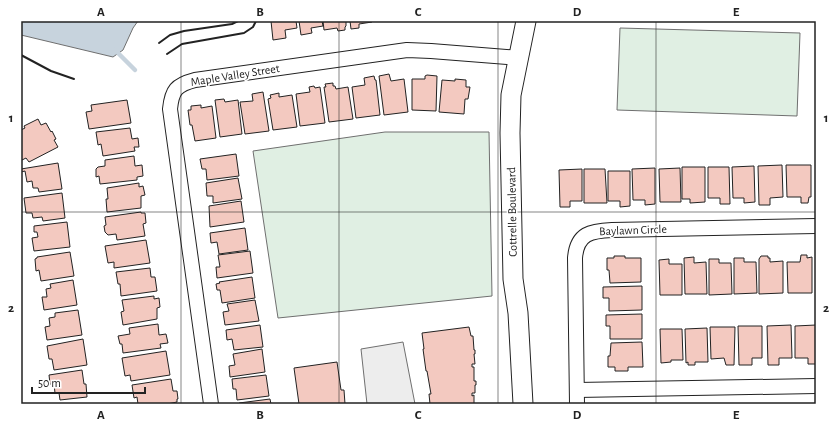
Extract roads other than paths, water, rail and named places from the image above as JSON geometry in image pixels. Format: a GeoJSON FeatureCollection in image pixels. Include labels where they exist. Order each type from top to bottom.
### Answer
{"type":"FeatureCollection","features":[{"type":"Feature","properties":{"kind":"main road","name":"Cottrelle Boulevard"},"geometry":{"type":"LineString","coordinates":[[523,404],[518,313],[513,279],[510,133],[511,95],[526,21]]}},
{"type":"Feature","properties":{"kind":"street","name":"Maple Valley Street"},"geometry":{"type":"LineString","coordinates":[[211,404],[170,109],[170,100],[174,91],[182,83],[195,80],[407,50],[518,58]]}},
{"type":"Feature","properties":{"kind":"street","name":"Baylawn Circle"},"geometry":{"type":"LineString","coordinates":[[816,226],[595,230],[588,233],[580,241],[577,246],[575,258],[577,397],[816,386]]}},
{"type":"Feature","properties":{"kind":"waterway"},"geometry":{"type":"LineString","coordinates":[[115,50],[135,70]]}}]}
